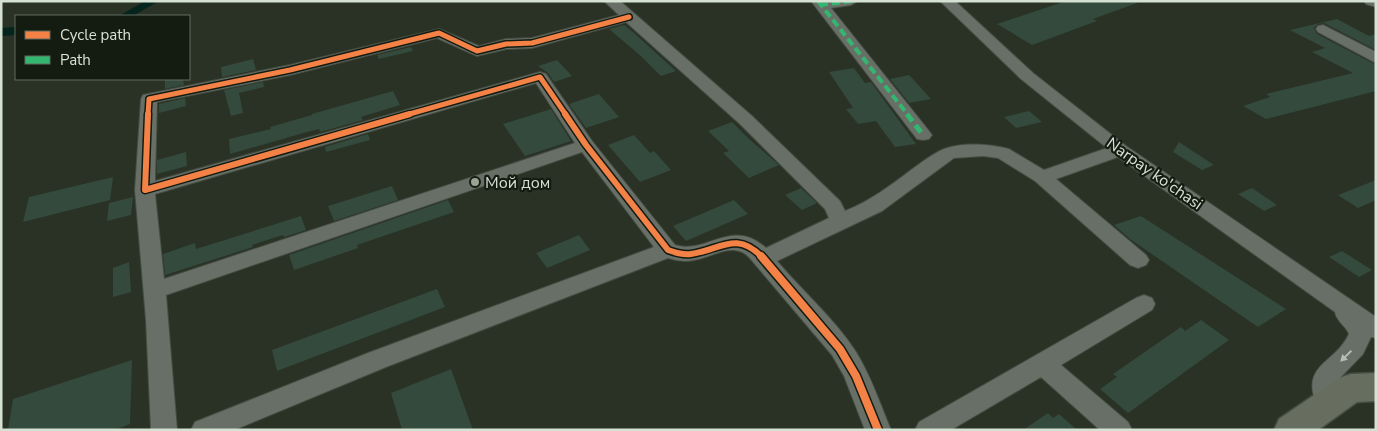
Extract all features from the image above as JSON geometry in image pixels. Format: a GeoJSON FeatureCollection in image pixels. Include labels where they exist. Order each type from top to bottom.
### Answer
{"type":"FeatureCollection","features":[{"type":"Feature","properties":{"kind":"main road"},"geometry":{"type":"LineString","coordinates":[[1291,430],[1328,402],[1351,388],[1376,387]]}},
{"type":"Feature","properties":{"kind":"street"},"geometry":{"type":"LineString","coordinates":[[611,1],[746,120],[833,206],[840,221]]}},
{"type":"Feature","properties":{"kind":"street"},"geometry":{"type":"LineString","coordinates":[[819,3],[851,1]]}},
{"type":"Feature","properties":{"kind":"street"},"geometry":{"type":"LineString","coordinates":[[1371,1],[1376,3]]}},
{"type":"Feature","properties":{"kind":"street"},"geometry":{"type":"LineString","coordinates":[[819,3],[923,135]]}},
{"type":"Feature","properties":{"kind":"street","name":"Narpay ko'chasi"},"geometry":{"type":"LineString","coordinates":[[951,3],[1026,76],[1120,150],[1376,329]]}},
{"type":"Feature","properties":{"kind":"street"},"geometry":{"type":"LineString","coordinates":[[164,430],[157,320],[145,190],[149,99],[290,70],[439,33],[477,51],[506,44],[532,43],[629,17]]}},
{"type":"Feature","properties":{"kind":"street"},"geometry":{"type":"LineString","coordinates":[[1324,29],[1376,58]]}},
{"type":"Feature","properties":{"kind":"street"},"geometry":{"type":"LineString","coordinates":[[145,190],[540,77],[586,145],[668,250],[680,256],[691,256],[724,244],[736,243],[748,246],[763,259],[819,322],[848,360],[878,430]]}},
{"type":"Feature","properties":{"kind":"street"},"geometry":{"type":"LineString","coordinates":[[153,291],[586,145]]}},
{"type":"Feature","properties":{"kind":"street"},"geometry":{"type":"LineString","coordinates":[[763,259],[875,206],[936,161],[950,153],[983,150],[1003,153],[1042,177],[1138,260]]}},
{"type":"Feature","properties":{"kind":"street"},"geometry":{"type":"LineString","coordinates":[[1042,177],[1120,150]]}},
{"type":"Feature","properties":{"kind":"street"},"geometry":{"type":"LineString","coordinates":[[204,430],[377,360],[668,250]]}},
{"type":"Feature","properties":{"kind":"street"},"geometry":{"type":"LineString","coordinates":[[1323,292],[1356,323],[1361,334],[1355,347],[1324,377],[1328,402]]}},
{"type":"Feature","properties":{"kind":"street"},"geometry":{"type":"LineString","coordinates":[[928,430],[1144,304]]}},
{"type":"Feature","properties":{"kind":"street"},"geometry":{"type":"LineString","coordinates":[[1043,364],[1119,430]]}},
{"type":"Feature","properties":{"kind":"building"},"geometry":{"type":"Polygon","coordinates":[[[1066,1],[1137,1],[1137,3],[1093,19],[1097,21],[1032,45],[997,24],[1066,1]]]}},
{"type":"Feature","properties":{"kind":"building"},"geometry":{"type":"Polygon","coordinates":[[[1337,19],[1369,36],[1376,34],[1376,50],[1324,23],[1318,24],[1314,28],[1317,34],[1376,65],[1376,91],[1266,119],[1243,106],[1270,97],[1266,94],[1353,73],[1312,52],[1325,48],[1290,30],[1337,19]]]}},
{"type":"Feature","properties":{"kind":"building"},"geometry":{"type":"Polygon","coordinates":[[[624,25],[676,71],[661,76],[609,29],[624,25]]]}},
{"type":"Feature","properties":{"kind":"building"},"geometry":{"type":"Polygon","coordinates":[[[411,47],[413,51],[379,59],[377,55],[411,47]]]}},
{"type":"Feature","properties":{"kind":"building"},"geometry":{"type":"Polygon","coordinates":[[[253,59],[256,70],[222,77],[221,67],[253,59]]]}},
{"type":"Feature","properties":{"kind":"building"},"geometry":{"type":"Polygon","coordinates":[[[557,60],[572,76],[554,82],[548,73],[538,66],[557,60]]]}},
{"type":"Feature","properties":{"kind":"building"},"geometry":{"type":"Polygon","coordinates":[[[854,68],[865,83],[871,82],[916,144],[895,147],[876,121],[858,124],[846,109],[853,108],[829,72],[854,68]]]}},
{"type":"Feature","properties":{"kind":"building"},"geometry":{"type":"Polygon","coordinates":[[[909,75],[931,99],[909,103],[890,79],[909,75]]]}},
{"type":"Feature","properties":{"kind":"building"},"geometry":{"type":"Polygon","coordinates":[[[165,80],[183,80],[184,85],[165,89],[165,80]]]}},
{"type":"Feature","properties":{"kind":"building"},"geometry":{"type":"Polygon","coordinates":[[[263,82],[264,87],[239,93],[243,113],[231,116],[224,90],[263,82]]]}},
{"type":"Feature","properties":{"kind":"building"},"geometry":{"type":"Polygon","coordinates":[[[393,91],[400,105],[361,117],[363,120],[320,132],[319,129],[307,132],[230,154],[229,139],[271,129],[270,127],[393,91]]]}},
{"type":"Feature","properties":{"kind":"building"},"geometry":{"type":"Polygon","coordinates":[[[599,94],[619,117],[586,128],[569,104],[599,94]]]}},
{"type":"Feature","properties":{"kind":"building"},"geometry":{"type":"Polygon","coordinates":[[[185,98],[186,106],[159,113],[159,104],[185,98]]]}},
{"type":"Feature","properties":{"kind":"building"},"geometry":{"type":"Polygon","coordinates":[[[551,109],[571,141],[525,156],[503,124],[551,109]]]}},
{"type":"Feature","properties":{"kind":"building"},"geometry":{"type":"Polygon","coordinates":[[[1029,111],[1042,122],[1016,128],[1004,117],[1029,111]]]}},
{"type":"Feature","properties":{"kind":"building"},"geometry":{"type":"Polygon","coordinates":[[[732,122],[779,165],[749,178],[723,153],[729,151],[708,131],[732,122]]]}},
{"type":"Feature","properties":{"kind":"building"},"geometry":{"type":"Polygon","coordinates":[[[368,134],[370,140],[326,152],[325,147],[368,134]]]}},
{"type":"Feature","properties":{"kind":"building"},"geometry":{"type":"Polygon","coordinates":[[[634,135],[650,153],[654,151],[671,170],[640,182],[608,145],[634,135]]]}},
{"type":"Feature","properties":{"kind":"building"},"geometry":{"type":"Polygon","coordinates":[[[1179,142],[1214,165],[1202,170],[1173,152],[1179,142]]]}},
{"type":"Feature","properties":{"kind":"building"},"geometry":{"type":"Polygon","coordinates":[[[186,152],[187,166],[157,174],[157,160],[186,152]]]}},
{"type":"Feature","properties":{"kind":"building"},"geometry":{"type":"Polygon","coordinates":[[[113,177],[110,200],[23,222],[29,197],[113,177]]]}},
{"type":"Feature","properties":{"kind":"building"},"geometry":{"type":"Polygon","coordinates":[[[1376,180],[1376,200],[1358,208],[1338,195],[1376,180]]]}},
{"type":"Feature","properties":{"kind":"building"},"geometry":{"type":"Polygon","coordinates":[[[392,186],[398,200],[334,221],[328,206],[392,186]]]}},
{"type":"Feature","properties":{"kind":"building"},"geometry":{"type":"Polygon","coordinates":[[[801,188],[817,203],[802,210],[785,195],[801,188]]]}},
{"type":"Feature","properties":{"kind":"building"},"geometry":{"type":"Polygon","coordinates":[[[1252,188],[1277,205],[1264,211],[1238,194],[1252,188]]]}},
{"type":"Feature","properties":{"kind":"building"},"geometry":{"type":"Polygon","coordinates":[[[133,197],[131,215],[107,221],[109,203],[133,197]]]}},
{"type":"Feature","properties":{"kind":"building"},"geometry":{"type":"Polygon","coordinates":[[[448,200],[454,212],[357,245],[358,248],[294,270],[289,255],[448,200]]]}},
{"type":"Feature","properties":{"kind":"building"},"geometry":{"type":"Polygon","coordinates":[[[734,200],[748,214],[686,241],[673,226],[734,200]]]}},
{"type":"Feature","properties":{"kind":"building"},"geometry":{"type":"Polygon","coordinates":[[[301,216],[306,230],[284,237],[283,235],[252,245],[253,247],[165,275],[163,254],[195,243],[196,249],[301,216]]]}},
{"type":"Feature","properties":{"kind":"building"},"geometry":{"type":"Polygon","coordinates":[[[1141,216],[1286,309],[1258,327],[1130,239],[1114,225],[1141,216]]]}},
{"type":"Feature","properties":{"kind":"building"},"geometry":{"type":"Polygon","coordinates":[[[579,235],[590,250],[547,268],[536,253],[579,235]]]}},
{"type":"Feature","properties":{"kind":"building"},"geometry":{"type":"Polygon","coordinates":[[[1342,251],[1372,270],[1359,277],[1329,257],[1342,251]]]}},
{"type":"Feature","properties":{"kind":"building"},"geometry":{"type":"Polygon","coordinates":[[[129,262],[131,292],[113,297],[113,268],[129,262]]]}},
{"type":"Feature","properties":{"kind":"building"},"geometry":{"type":"Polygon","coordinates":[[[437,289],[445,307],[277,371],[272,350],[437,289]]]}},
{"type":"Feature","properties":{"kind":"building"},"geometry":{"type":"Polygon","coordinates":[[[1201,320],[1229,340],[1128,413],[1100,389],[1117,377],[1113,374],[1181,327],[1185,331],[1201,320]]]}},
{"type":"Feature","properties":{"kind":"building"},"geometry":{"type":"Polygon","coordinates":[[[132,360],[130,424],[115,430],[8,430],[13,399],[132,360]]]}},
{"type":"Feature","properties":{"kind":"building"},"geometry":{"type":"Polygon","coordinates":[[[451,369],[473,430],[402,430],[391,393],[451,369]]]}},
{"type":"Feature","properties":{"kind":"building"},"geometry":{"type":"Polygon","coordinates":[[[1048,413],[1053,418],[1059,414],[1077,430],[1023,430],[1048,413]]]}},
{"type":"Feature","properties":{"kind":"waterway"},"geometry":{"type":"LineString","coordinates":[[127,15],[154,1]]}},
{"type":"Feature","properties":{"kind":"waterway"},"geometry":{"type":"LineString","coordinates":[[1,32],[15,31]]}},
{"type":"Feature","properties":{"kind":"marked path"},"geometry":{"type":"LineString","coordinates":[[818,1],[923,135]]}},
{"type":"Feature","properties":{"kind":"marked path"},"geometry":{"type":"LineString","coordinates":[[820,5],[851,1]]}},
{"type":"Feature","properties":{"kind":"cycle path"},"geometry":{"type":"LineString","coordinates":[[629,17],[532,43],[506,44],[477,51],[439,33],[290,70],[149,99],[145,190],[540,77],[586,145],[668,250],[680,254],[690,254],[719,245],[738,243],[752,248],[760,255],[824,327],[848,360],[878,430]]}},
{"type":"Feature","properties":{"kind":"place","name":"Мой дом"},"geometry":{"type":"Point","coordinates":[475,182]}}]}
